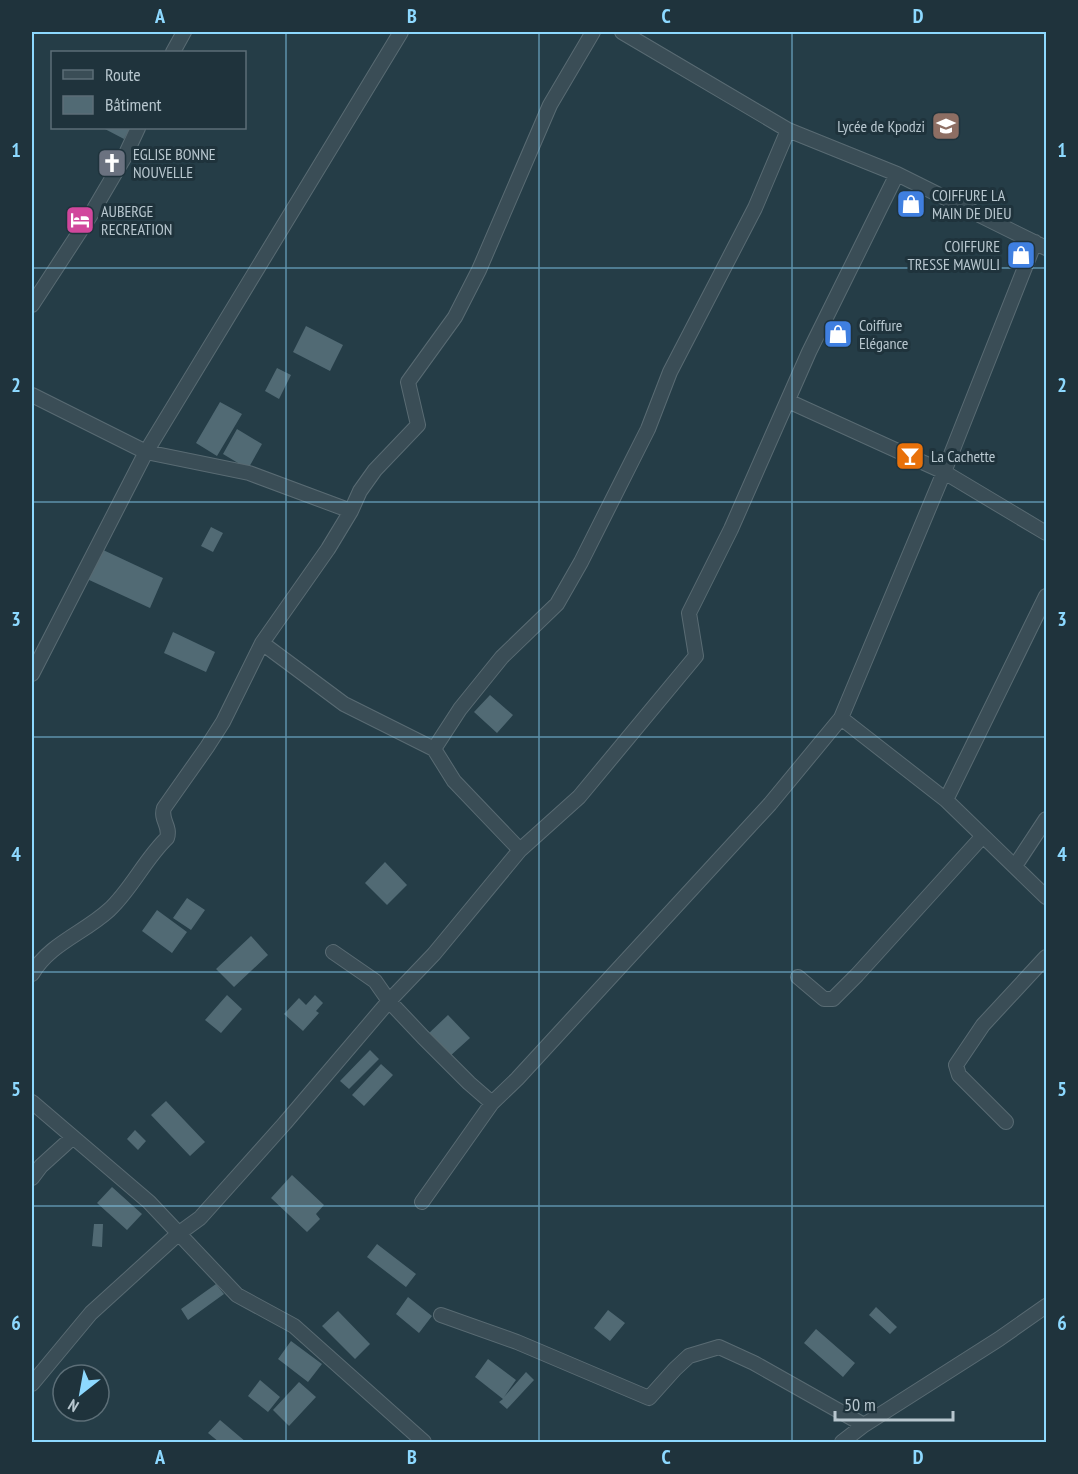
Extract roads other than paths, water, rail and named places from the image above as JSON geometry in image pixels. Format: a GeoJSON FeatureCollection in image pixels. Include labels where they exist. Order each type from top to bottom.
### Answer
{"type":"FeatureCollection","features":[{"type":"Feature","properties":{"kind":"street"},"geometry":{"type":"LineString","coordinates":[[174,51],[184,32]]}},
{"type":"Feature","properties":{"kind":"street"},"geometry":{"type":"LineString","coordinates":[[32,674],[146,452],[400,32]]}},
{"type":"Feature","properties":{"kind":"street"},"geometry":{"type":"LineString","coordinates":[[32,974],[39,963],[55,948],[110,909],[166,838],[169,830],[163,818],[164,808],[223,722],[262,643],[328,549],[360,491],[375,470],[418,425],[408,382],[455,317],[479,270],[550,105],[593,32]]}},
{"type":"Feature","properties":{"kind":"street"},"geometry":{"type":"LineString","coordinates":[[422,1203],[492,1103],[770,804],[841,718],[1041,245],[897,174],[788,129],[622,32]]}},
{"type":"Feature","properties":{"kind":"street"},"geometry":{"type":"LineString","coordinates":[[32,305],[90,216],[124,158],[138,129]]}},
{"type":"Feature","properties":{"kind":"street"},"geometry":{"type":"LineString","coordinates":[[434,749],[460,709],[502,657],[557,604],[581,562],[648,429],[670,372],[755,208],[788,129]]}},
{"type":"Feature","properties":{"kind":"street"},"geometry":{"type":"LineString","coordinates":[[32,1384],[91,1313],[178,1234],[200,1218],[215,1202],[389,1001],[434,954],[520,850],[579,796],[696,656],[689,613],[731,529],[809,352],[897,174]]}},
{"type":"Feature","properties":{"kind":"street"},"geometry":{"type":"LineString","coordinates":[[32,395],[146,452],[249,473],[351,511]]}},
{"type":"Feature","properties":{"kind":"street"},"geometry":{"type":"LineString","coordinates":[[788,401],[944,472],[1047,533]]}},
{"type":"Feature","properties":{"kind":"street"},"geometry":{"type":"LineString","coordinates":[[946,800],[1047,596]]}},
{"type":"Feature","properties":{"kind":"street"},"geometry":{"type":"LineString","coordinates":[[262,643],[344,704],[434,749],[454,781],[520,850]]}},
{"type":"Feature","properties":{"kind":"street"},"geometry":{"type":"LineString","coordinates":[[841,718],[946,800],[1047,897]]}},
{"type":"Feature","properties":{"kind":"street"},"geometry":{"type":"LineString","coordinates":[[1016,867],[1047,819]]}},
{"type":"Feature","properties":{"kind":"street"},"geometry":{"type":"LineString","coordinates":[[798,976],[824,999],[833,999],[982,837]]}},
{"type":"Feature","properties":{"kind":"street"},"geometry":{"type":"LineString","coordinates":[[333,952],[375,981],[389,1001],[469,1083],[492,1103]]}},
{"type":"Feature","properties":{"kind":"street"},"geometry":{"type":"LineString","coordinates":[[1006,1122],[959,1075],[956,1065],[982,1025],[1047,957]]}},
{"type":"Feature","properties":{"kind":"street"},"geometry":{"type":"LineString","coordinates":[[32,1102],[149,1202],[237,1295],[294,1326],[415,1440]]}},
{"type":"Feature","properties":{"kind":"street"},"geometry":{"type":"LineString","coordinates":[[32,1178],[41,1166],[72,1138]]}},
{"type":"Feature","properties":{"kind":"street"},"geometry":{"type":"LineString","coordinates":[[842,1443],[864,1425],[1047,1306]]}},
{"type":"Feature","properties":{"kind":"street"},"geometry":{"type":"LineString","coordinates":[[441,1315],[517,1342],[649,1398],[689,1356],[719,1347],[754,1363],[864,1425]]}},
{"type":"Feature","properties":{"kind":"place","name":"Lycée de Kpodzi"},"geometry":{"type":"Point","coordinates":[946,126]}},
{"type":"Feature","properties":{"kind":"place","name":"EGLISE BONNE NOUVELLE"},"geometry":{"type":"Point","coordinates":[112,163]}},
{"type":"Feature","properties":{"kind":"place","name":"COIFFURE LA MAIN DE DIEU"},"geometry":{"type":"Point","coordinates":[911,204]}},
{"type":"Feature","properties":{"kind":"place","name":"AUBERGE RECREATION"},"geometry":{"type":"Point","coordinates":[80,220]}},
{"type":"Feature","properties":{"kind":"place","name":"COIFFURE TRESSE MAWULI"},"geometry":{"type":"Point","coordinates":[1021,255]}},
{"type":"Feature","properties":{"kind":"place","name":"Coiffure Elégance"},"geometry":{"type":"Point","coordinates":[838,334]}},
{"type":"Feature","properties":{"kind":"place","name":"La Cachette"},"geometry":{"type":"Point","coordinates":[910,456]}}]}
